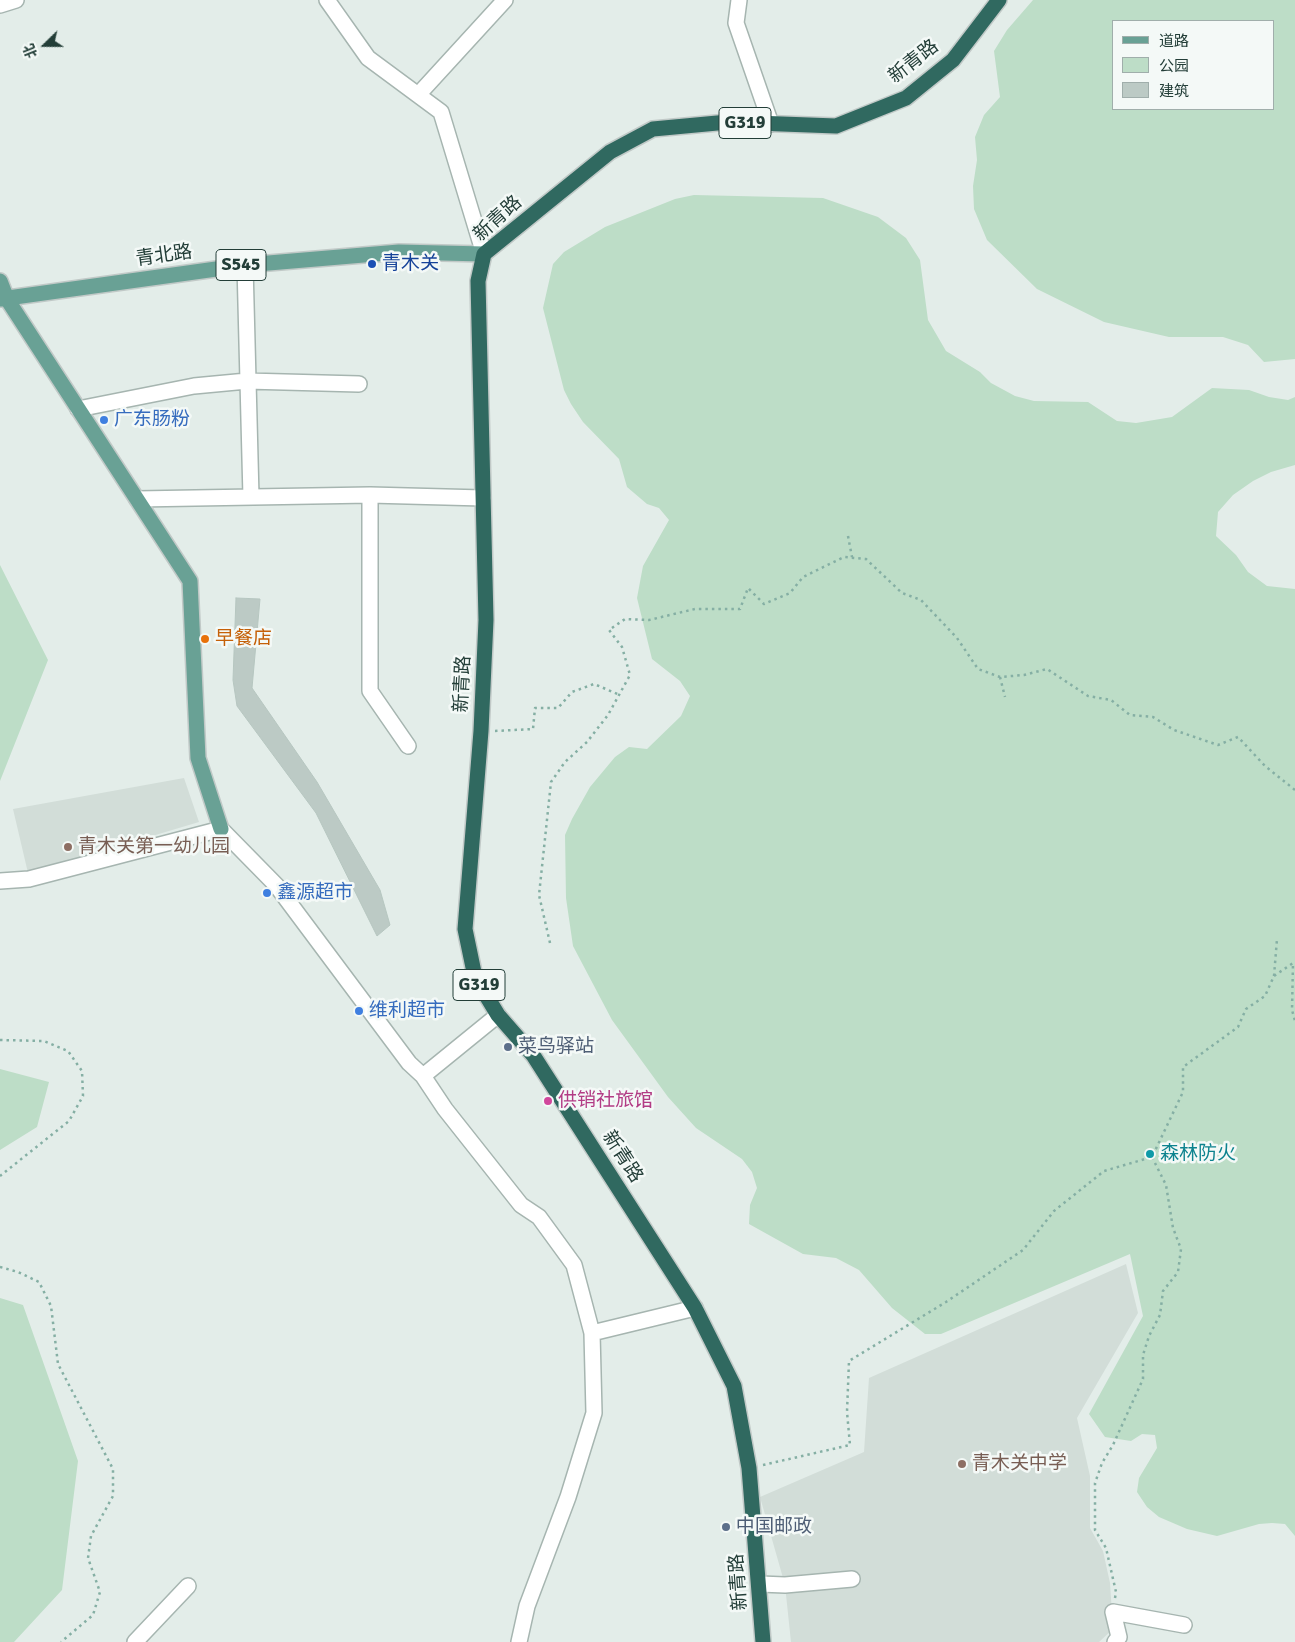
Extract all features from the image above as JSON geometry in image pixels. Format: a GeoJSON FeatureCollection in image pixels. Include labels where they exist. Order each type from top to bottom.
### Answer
{"type":"FeatureCollection","features":[{"type":"Feature","properties":{"kind":"highway","name":"新青路"},"geometry":{"type":"LineString","coordinates":[[764,1642],[749,1468],[734,1386],[695,1308],[533,1055],[498,1015],[475,977],[465,929],[481,731],[486,620],[478,281],[484,254],[610,152],[653,129],[728,122],[836,126],[906,98],[952,60],[999,0]]}},
{"type":"Feature","properties":{"kind":"main road","name":"青北路"},"geometry":{"type":"LineString","coordinates":[[4,299],[245,265],[399,252],[484,254]]}},
{"type":"Feature","properties":{"kind":"main road"},"geometry":{"type":"LineString","coordinates":[[0,281],[4,299],[190,581],[198,758],[221,829]]}},
{"type":"Feature","properties":{"kind":"street"},"geometry":{"type":"LineString","coordinates":[[0,5],[16,0]]}},
{"type":"Feature","properties":{"kind":"street"},"geometry":{"type":"LineString","coordinates":[[327,0],[368,58],[441,112],[484,254]]}},
{"type":"Feature","properties":{"kind":"street"},"geometry":{"type":"LineString","coordinates":[[418,95],[505,0]]}},
{"type":"Feature","properties":{"kind":"street"},"geometry":{"type":"LineString","coordinates":[[739,0],[736,23],[771,124]]}},
{"type":"Feature","properties":{"kind":"street"},"geometry":{"type":"LineString","coordinates":[[245,265],[251,498]]}},
{"type":"Feature","properties":{"kind":"street"},"geometry":{"type":"LineString","coordinates":[[78,409],[194,386],[247,381],[359,384]]}},
{"type":"Feature","properties":{"kind":"street"},"geometry":{"type":"LineString","coordinates":[[137,500],[370,495],[484,498]]}},
{"type":"Feature","properties":{"kind":"street"},"geometry":{"type":"LineString","coordinates":[[370,495],[370,691],[408,746]]}},
{"type":"Feature","properties":{"kind":"street"},"geometry":{"type":"LineString","coordinates":[[0,881],[29,879],[221,829],[276,885],[409,1063],[423,1076],[445,1109],[520,1205],[539,1217],[574,1265],[592,1333],[594,1413],[568,1498],[526,1606],[518,1642]]}},
{"type":"Feature","properties":{"kind":"street"},"geometry":{"type":"LineString","coordinates":[[423,1076],[498,1015]]}},
{"type":"Feature","properties":{"kind":"street"},"geometry":{"type":"LineString","coordinates":[[592,1333],[695,1308]]}},
{"type":"Feature","properties":{"kind":"street"},"geometry":{"type":"LineString","coordinates":[[760,1584],[785,1585],[852,1579]]}},
{"type":"Feature","properties":{"kind":"street"},"geometry":{"type":"LineString","coordinates":[[136,1642],[188,1586]]}},
{"type":"Feature","properties":{"kind":"street"},"geometry":{"type":"LineString","coordinates":[[1115,1642],[1119,1637],[1113,1612],[1184,1625]]}},
{"type":"Feature","properties":{"kind":"path"},"geometry":{"type":"LineString","coordinates":[[848,536],[852,557]]}},
{"type":"Feature","properties":{"kind":"path"},"geometry":{"type":"LineString","coordinates":[[550,943],[539,895],[551,782],[565,762],[587,742],[620,695],[630,675],[622,646],[609,630],[624,619],[650,620],[694,609],[740,609],[748,588],[764,604],[790,593],[803,577],[844,557],[866,559],[902,593],[921,600],[957,638],[978,669],[1000,677],[1024,675],[1047,669],[1088,696],[1111,700],[1130,714],[1153,717],[1180,732],[1218,745],[1238,737],[1265,766],[1295,790]]}},
{"type":"Feature","properties":{"kind":"path"},"geometry":{"type":"LineString","coordinates":[[1000,677],[1005,697]]}},
{"type":"Feature","properties":{"kind":"path"},"geometry":{"type":"LineString","coordinates":[[481,731],[533,729],[534,708],[558,708],[572,692],[594,684],[620,695]]}},
{"type":"Feature","properties":{"kind":"path"},"geometry":{"type":"LineString","coordinates":[[749,1468],[850,1445],[847,1412],[849,1361],[946,1302],[1023,1250],[1054,1211],[1104,1171],[1152,1157],[1183,1092],[1183,1067],[1238,1027],[1246,1009],[1265,996],[1274,976],[1277,939]]}},
{"type":"Feature","properties":{"kind":"path"},"geometry":{"type":"LineString","coordinates":[[1274,976],[1293,963],[1292,1010],[1295,1021]]}},
{"type":"Feature","properties":{"kind":"path"},"geometry":{"type":"LineString","coordinates":[[0,1040],[44,1041],[68,1051],[82,1071],[83,1096],[69,1121],[0,1176]]}},
{"type":"Feature","properties":{"kind":"path"},"geometry":{"type":"LineString","coordinates":[[1113,1612],[1116,1592],[1106,1548],[1095,1530],[1095,1483],[1102,1463],[1114,1446],[1143,1379],[1143,1355],[1149,1336],[1160,1315],[1163,1291],[1178,1272],[1181,1249],[1173,1228],[1166,1185],[1152,1157]]}},
{"type":"Feature","properties":{"kind":"path"},"geometry":{"type":"LineString","coordinates":[[0,1267],[18,1272],[39,1282],[51,1306],[58,1364],[113,1469],[113,1496],[91,1536],[88,1558],[100,1592],[93,1615],[61,1642]]}},
{"type":"Feature","properties":{"kind":"shaded area","name":"青木关第一幼儿园"},"geometry":{"type":"Polygon","coordinates":[[[184,778],[199,822],[28,873],[13,809],[184,778]]]}},
{"type":"Feature","properties":{"kind":"shaded area","name":"青木关中学"},"geometry":{"type":"Polygon","coordinates":[[[1126,1264],[1138,1313],[1077,1418],[1090,1476],[1090,1528],[1103,1551],[1110,1583],[1113,1629],[1099,1642],[791,1642],[785,1585],[760,1497],[864,1452],[869,1378],[1126,1264]]]}},
{"type":"Feature","properties":{"kind":"green space"},"geometry":{"type":"Polygon","coordinates":[[[1033,0],[1295,0],[1295,359],[1264,362],[1248,345],[1223,337],[1169,337],[1104,322],[1037,289],[987,240],[974,209],[973,186],[977,160],[975,137],[984,115],[1000,97],[994,51],[1007,30],[1033,0]]]}},
{"type":"Feature","properties":{"kind":"green space"},"geometry":{"type":"Polygon","coordinates":[[[694,195],[823,198],[878,217],[906,238],[920,260],[928,320],[946,351],[980,372],[991,383],[1015,396],[1034,401],[1088,402],[1117,421],[1136,423],[1172,417],[1212,388],[1249,390],[1269,397],[1288,400],[1295,397],[1295,465],[1271,472],[1253,481],[1233,495],[1218,512],[1216,536],[1236,555],[1248,572],[1267,586],[1295,589],[1295,1536],[1285,1524],[1272,1523],[1259,1524],[1217,1536],[1187,1529],[1159,1517],[1147,1507],[1137,1492],[1139,1478],[1157,1448],[1155,1435],[1142,1434],[1131,1441],[1105,1437],[1089,1414],[1143,1316],[1130,1254],[941,1334],[925,1334],[892,1308],[859,1270],[836,1258],[803,1254],[749,1224],[750,1205],[757,1188],[752,1172],[742,1159],[696,1128],[668,1097],[612,1020],[573,946],[566,898],[565,835],[572,819],[590,787],[615,757],[629,747],[647,749],[681,716],[690,696],[680,681],[652,659],[637,598],[643,566],[669,520],[659,508],[647,504],[627,487],[619,459],[583,422],[571,404],[564,390],[543,308],[553,264],[564,252],[605,227],[675,199],[694,195]]]}},
{"type":"Feature","properties":{"kind":"green space"},"geometry":{"type":"Polygon","coordinates":[[[0,565],[48,660],[0,781],[0,565]]]}},
{"type":"Feature","properties":{"kind":"green space"},"geometry":{"type":"Polygon","coordinates":[[[0,1069],[49,1082],[37,1127],[0,1150],[0,1069]]]}},
{"type":"Feature","properties":{"kind":"green space"},"geometry":{"type":"Polygon","coordinates":[[[0,1298],[23,1305],[78,1461],[62,1590],[14,1642],[0,1642],[0,1298]]]}},
{"type":"Feature","properties":{"kind":"building"},"geometry":{"type":"Polygon","coordinates":[[[236,598],[260,599],[252,688],[317,782],[380,890],[390,925],[377,936],[316,813],[237,706],[233,680],[236,598]]]}},
{"type":"Feature","properties":{"kind":"place","name":"青木关"},"geometry":{"type":"Point","coordinates":[372,264]}},
{"type":"Feature","properties":{"kind":"place","name":"广东肠粉"},"geometry":{"type":"Point","coordinates":[104,420]}},
{"type":"Feature","properties":{"kind":"place","name":"早餐店"},"geometry":{"type":"Point","coordinates":[205,639]}},
{"type":"Feature","properties":{"kind":"place","name":"青木关第一幼儿园"},"geometry":{"type":"Point","coordinates":[68,847]}},
{"type":"Feature","properties":{"kind":"place","name":"鑫源超市"},"geometry":{"type":"Point","coordinates":[267,893]}},
{"type":"Feature","properties":{"kind":"place","name":"维利超市"},"geometry":{"type":"Point","coordinates":[359,1011]}},
{"type":"Feature","properties":{"kind":"place","name":"菜鸟驿站"},"geometry":{"type":"Point","coordinates":[508,1047]}},
{"type":"Feature","properties":{"kind":"place","name":"供销社旅馆"},"geometry":{"type":"Point","coordinates":[548,1101]}},
{"type":"Feature","properties":{"kind":"place","name":"森林防火"},"geometry":{"type":"Point","coordinates":[1150,1154]}},
{"type":"Feature","properties":{"kind":"place","name":"青木关中学"},"geometry":{"type":"Point","coordinates":[962,1464]}},
{"type":"Feature","properties":{"kind":"place","name":"中国邮政"},"geometry":{"type":"Point","coordinates":[726,1527]}}]}
